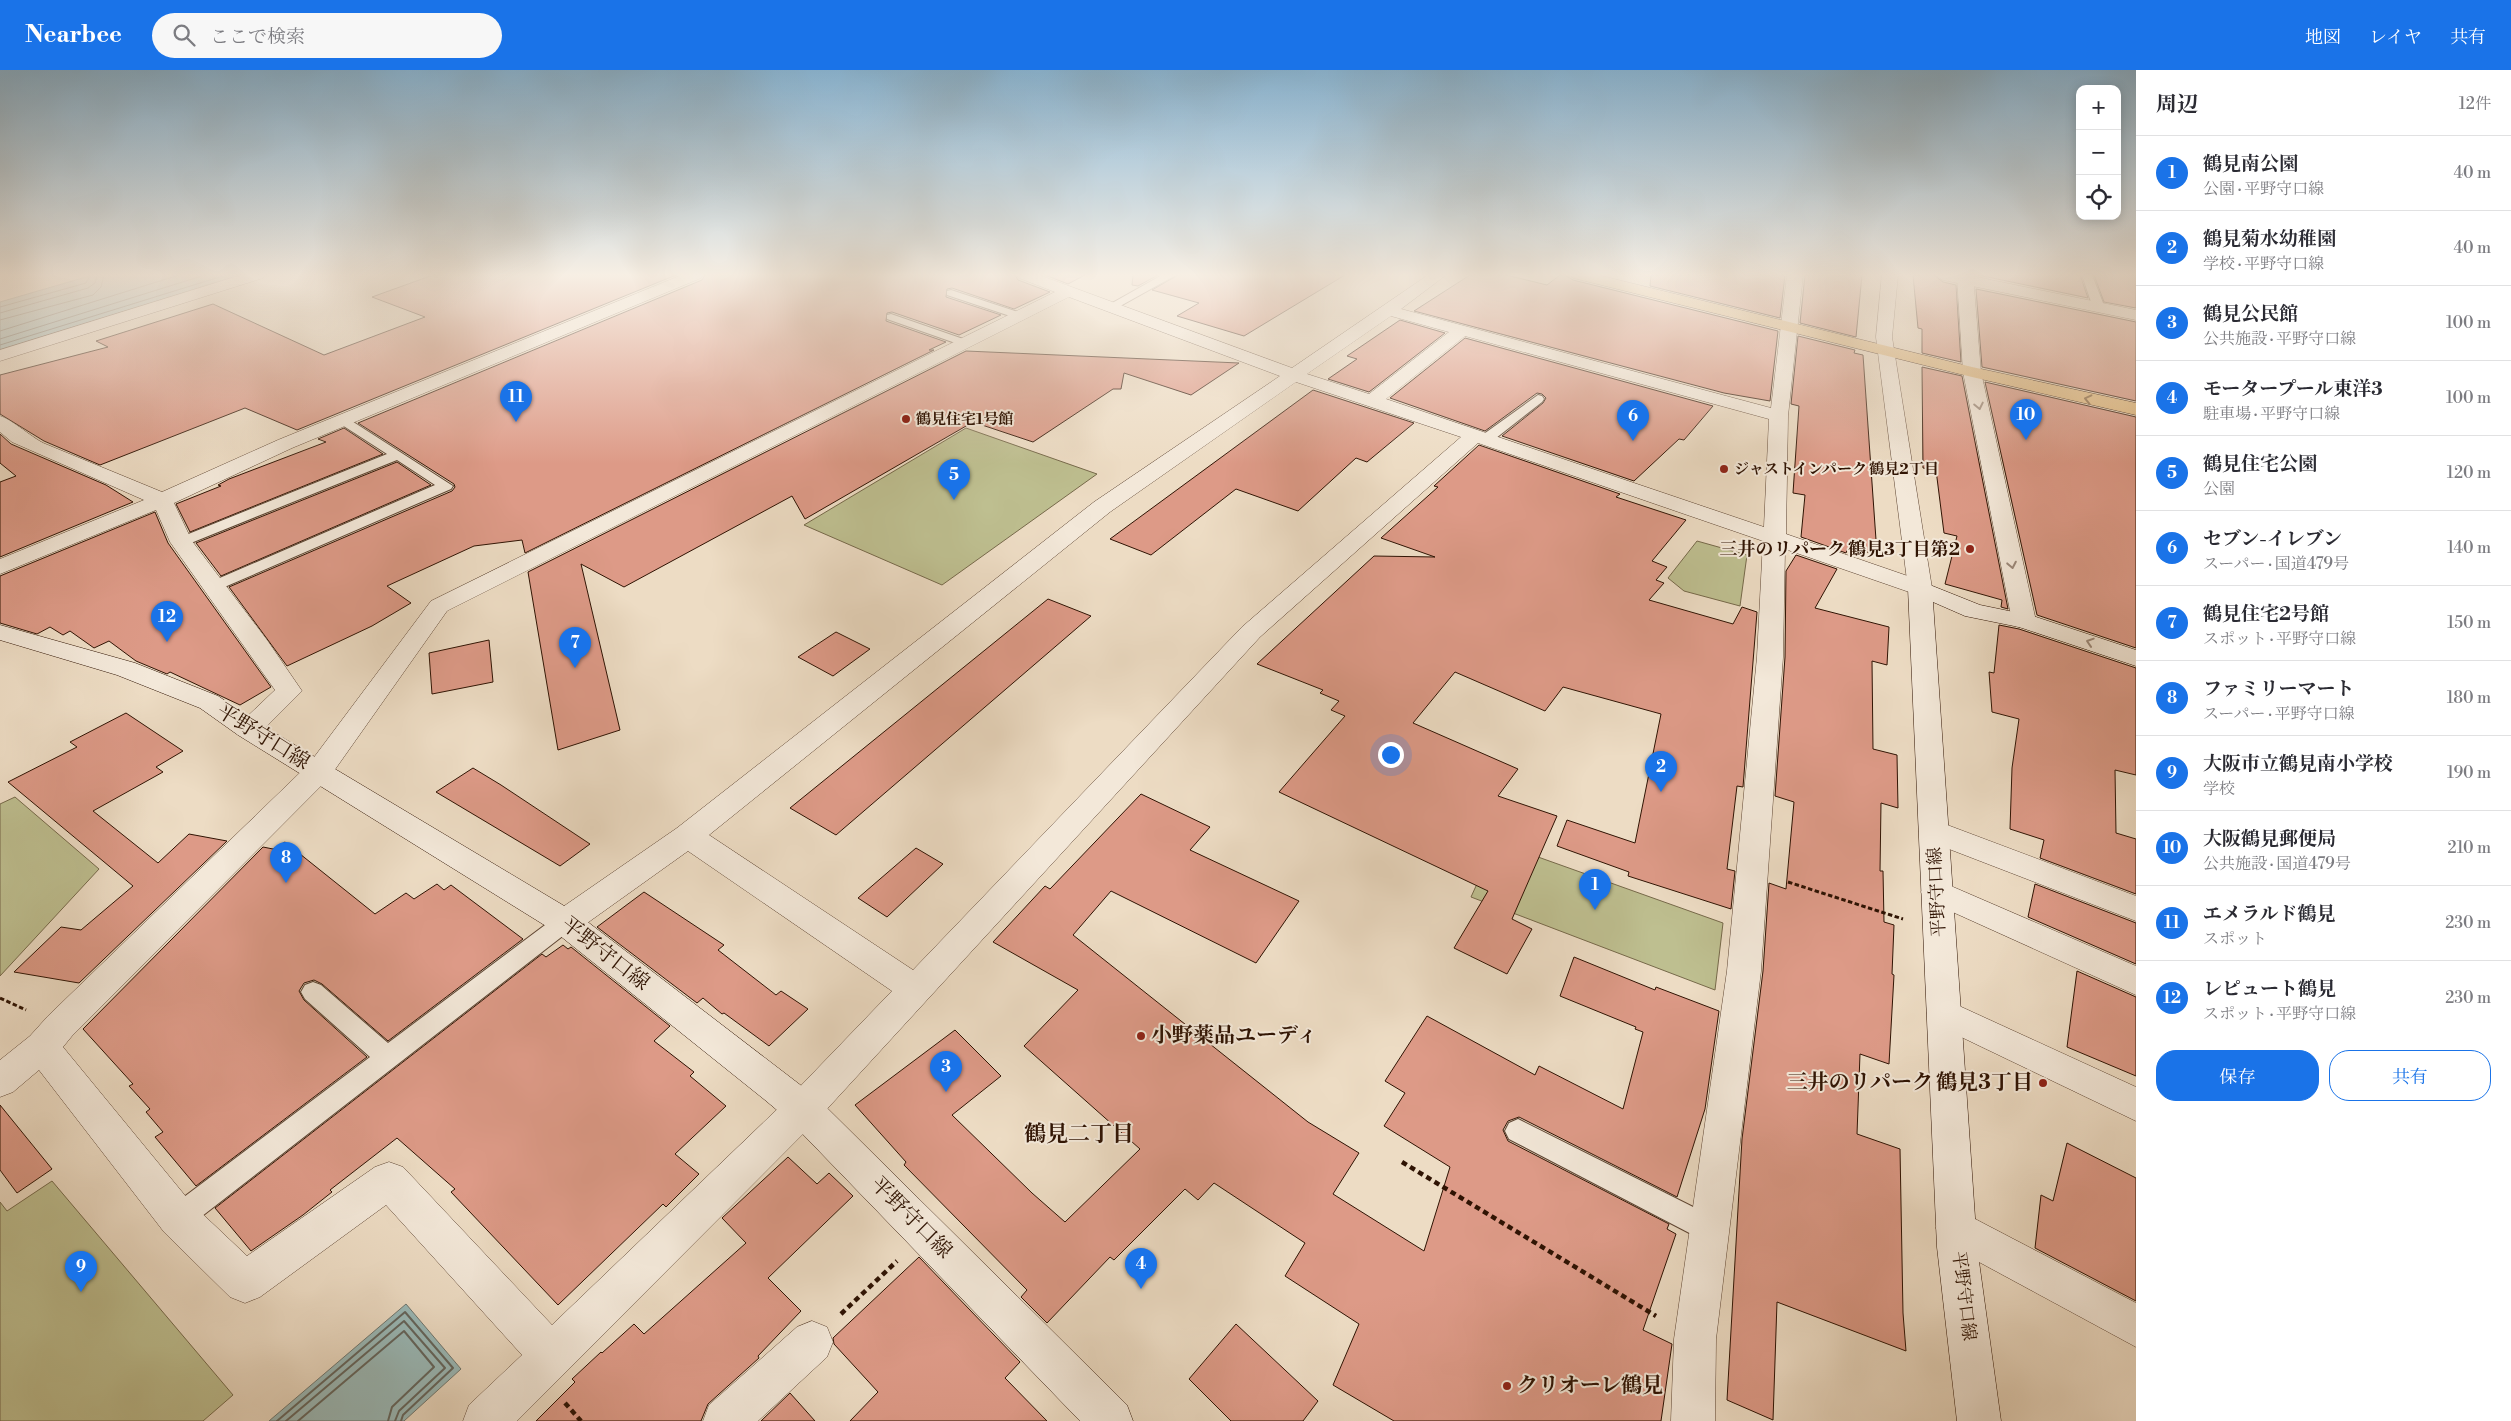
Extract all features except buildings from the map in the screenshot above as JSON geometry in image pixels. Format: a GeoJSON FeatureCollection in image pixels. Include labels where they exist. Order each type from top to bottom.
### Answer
{"type":"FeatureCollection","features":[{"type":"Feature","properties":{"kind":"highway"},"geometry":{"type":"LineString","coordinates":[[1861,338],[1971,365],[2136,410]]}},
{"type":"Feature","properties":{"kind":"highway"},"geometry":{"type":"LineString","coordinates":[[1971,365],[2136,396]]}},
{"type":"Feature","properties":{"kind":"street"},"geometry":{"type":"LineString","coordinates":[[0,356],[57,338]]}},
{"type":"Feature","properties":{"kind":"street"},"geometry":{"type":"LineString","coordinates":[[0,567],[162,500],[344,420],[543,338]]}},
{"type":"Feature","properties":{"kind":"street"},"geometry":{"type":"LineString","coordinates":[[0,1081],[42,1047],[60,1026],[319,771],[440,606],[975,338]]}},
{"type":"Feature","properties":{"kind":"street"},"geometry":{"type":"LineString","coordinates":[[1194,338],[1293,375],[1481,437],[1920,588],[1973,610],[2024,621],[2136,658]]}},
{"type":"Feature","properties":{"kind":"street"},"geometry":{"type":"LineString","coordinates":[[565,922],[688,836],[1102,507],[1347,338]]}},
{"type":"Feature","properties":{"kind":"street"},"geometry":{"type":"LineString","coordinates":[[1372,401],[1452,338]]}},
{"type":"Feature","properties":{"kind":"street"},"geometry":{"type":"LineString","coordinates":[[1492,338],[1779,416]]}},
{"type":"Feature","properties":{"kind":"street"},"geometry":{"type":"LineString","coordinates":[[1693,1421],[1695,1339],[1744,971],[1770,656],[1779,416],[1787,338]]}},
{"type":"Feature","properties":{"kind":"street","name":"平野守口線"},"geometry":{"type":"LineString","coordinates":[[1886,338],[1920,588],[1956,1228],[1979,1421]]}},
{"type":"Feature","properties":{"kind":"street"},"geometry":{"type":"LineString","coordinates":[[1969,338],[1971,365],[2024,621]]}},
{"type":"Feature","properties":{"kind":"street"},"geometry":{"type":"LineString","coordinates":[[0,422],[19,438],[36,447],[162,500],[181,542],[288,691],[248,729]]}},
{"type":"Feature","properties":{"kind":"street"},"geometry":{"type":"LineString","coordinates":[[485,1421],[803,1109],[1251,632],[1481,437]]}},
{"type":"Feature","properties":{"kind":"street","name":"平野守口線"},"geometry":{"type":"LineString","coordinates":[[0,632],[126,669],[209,702],[248,729],[565,922],[803,1109],[1111,1421]]}},
{"type":"Feature","properties":{"kind":"street"},"geometry":{"type":"LineString","coordinates":[[1934,831],[2136,909]]}},
{"type":"Feature","properties":{"kind":"street"},"geometry":{"type":"LineString","coordinates":[[688,836],[915,989]]}},
{"type":"Feature","properties":{"kind":"street"},"geometry":{"type":"LineString","coordinates":[[1937,892],[2136,980]]}},
{"type":"Feature","properties":{"kind":"street"},"geometry":{"type":"LineString","coordinates":[[1944,1013],[2136,1104]]}},
{"type":"Feature","properties":{"kind":"street"},"geometry":{"type":"LineString","coordinates":[[42,1047],[178,1218],[245,1282],[388,1180],[523,1323],[551,1357]]}},
{"type":"Feature","properties":{"kind":"street"},"geometry":{"type":"LineString","coordinates":[[1956,1228],[2136,1326]]}},
{"type":"Feature","properties":{"kind":"street"},"geometry":{"type":"LineString","coordinates":[[726,1421],[812,1342]]}},
{"type":"Feature","properties":{"kind":"lane"},"geometry":{"type":"LineString","coordinates":[[951,338],[965,343]]}},
{"type":"Feature","properties":{"kind":"lane"},"geometry":{"type":"LineString","coordinates":[[1481,437],[1538,399]]}},
{"type":"Feature","properties":{"kind":"lane"},"geometry":{"type":"LineString","coordinates":[[214,586],[446,486],[344,420]]}},
{"type":"Feature","properties":{"kind":"lane"},"geometry":{"type":"LineString","coordinates":[[181,542],[397,455]]}},
{"type":"Feature","properties":{"kind":"lane"},"geometry":{"type":"LineString","coordinates":[[178,1218],[565,922]]}},
{"type":"Feature","properties":{"kind":"lane"},"geometry":{"type":"LineString","coordinates":[[313,992],[387,1057]]}},
{"type":"Feature","properties":{"kind":"lane"},"geometry":{"type":"LineString","coordinates":[[1518,1131],[1709,1229]]}},
{"type":"Feature","properties":{"kind":"path"},"geometry":{"type":"LineString","coordinates":[[1752,871],[1939,931]]}},
{"type":"Feature","properties":{"kind":"path"},"geometry":{"type":"LineString","coordinates":[[1402,1162],[1695,1339]]}},
{"type":"Feature","properties":{"kind":"path"},"geometry":{"type":"LineString","coordinates":[[812,1342],[926,1233]]}},
{"type":"Feature","properties":{"kind":"green space"},"geometry":{"type":"Polygon","coordinates":[[[966,428],[1097,474],[942,585],[804,525],[966,428]]]}},
{"type":"Feature","properties":{"kind":"green space"},"geometry":{"type":"Polygon","coordinates":[[[1697,541],[1747,555],[1740,606],[1684,591],[1668,578],[1697,541]]]}},
{"type":"Feature","properties":{"kind":"green space"},"geometry":{"type":"Polygon","coordinates":[[[15,797],[99,869],[0,976],[0,804],[15,797]]]}},
{"type":"Feature","properties":{"kind":"green space"},"geometry":{"type":"Polygon","coordinates":[[[1496,842],[1723,923],[1715,990],[1471,897],[1496,842]]]}},
{"type":"Feature","properties":{"kind":"green space"},"geometry":{"type":"Polygon","coordinates":[[[52,1181],[233,1395],[203,1421],[0,1421],[0,1202],[7,1211],[52,1181]]]}},
{"type":"Feature","properties":{"kind":"water"},"geometry":{"type":"Polygon","coordinates":[[[0,338],[39,338],[0,350],[0,338]]]}},
{"type":"Feature","properties":{"kind":"water"},"geometry":{"type":"Polygon","coordinates":[[[406,1304],[461,1369],[404,1421],[269,1421],[406,1304]]]}},
{"type":"Feature","properties":{"kind":"place","name":"鶴見住宅1号館"},"geometry":{"type":"Point","coordinates":[906,419]}},
{"type":"Feature","properties":{"kind":"place","name":"エメラルド鶴見"},"geometry":{"type":"Point","coordinates":[516,422]}},
{"type":"Feature","properties":{"kind":"place","name":"大阪鶴見郵便局"},"geometry":{"type":"Point","coordinates":[2026,440]}},
{"type":"Feature","properties":{"kind":"place","name":"セブン-イレブン"},"geometry":{"type":"Point","coordinates":[1633,441]}},
{"type":"Feature","properties":{"kind":"place","name":"ジャストインパーク 鶴見2丁目"},"geometry":{"type":"Point","coordinates":[1724,469]}},
{"type":"Feature","properties":{"kind":"place","name":"鶴見住宅公園"},"geometry":{"type":"Point","coordinates":[954,500]}},
{"type":"Feature","properties":{"kind":"place","name":"三井のリパーク 鶴見3丁目第2"},"geometry":{"type":"Point","coordinates":[1970,549]}},
{"type":"Feature","properties":{"kind":"place","name":"レピュート鶴見"},"geometry":{"type":"Point","coordinates":[167,642]}},
{"type":"Feature","properties":{"kind":"place","name":"鶴見住宅2号館"},"geometry":{"type":"Point","coordinates":[575,668]}},
{"type":"Feature","properties":{"kind":"place","name":"鶴見菊水幼稚園"},"geometry":{"type":"Point","coordinates":[1661,792]}},
{"type":"Feature","properties":{"kind":"place","name":"ファミリーマート"},"geometry":{"type":"Point","coordinates":[286,883]}},
{"type":"Feature","properties":{"kind":"place","name":"鶴見南公園"},"geometry":{"type":"Point","coordinates":[1595,910]}},
{"type":"Feature","properties":{"kind":"place","name":"小野薬品ユーディ"},"geometry":{"type":"Point","coordinates":[1141,1036]}},
{"type":"Feature","properties":{"kind":"place","name":"三井のリパーク 鶴見3丁目"},"geometry":{"type":"Point","coordinates":[2043,1083]}},
{"type":"Feature","properties":{"kind":"place","name":"鶴見公民館"},"geometry":{"type":"Point","coordinates":[946,1092]}},
{"type":"Feature","properties":{"kind":"place","name":"モータープール東洋3"},"geometry":{"type":"Point","coordinates":[1141,1289]}},
{"type":"Feature","properties":{"kind":"place","name":"大阪市立鶴見南小学校"},"geometry":{"type":"Point","coordinates":[81,1292]}},
{"type":"Feature","properties":{"kind":"place","name":"クリオーレ鶴見"},"geometry":{"type":"Point","coordinates":[1507,1386]}},
{"type":"Feature","properties":{"kind":"district","name":"鶴見二丁目"},"geometry":{"type":"Point","coordinates":[1079,1134]}}]}
